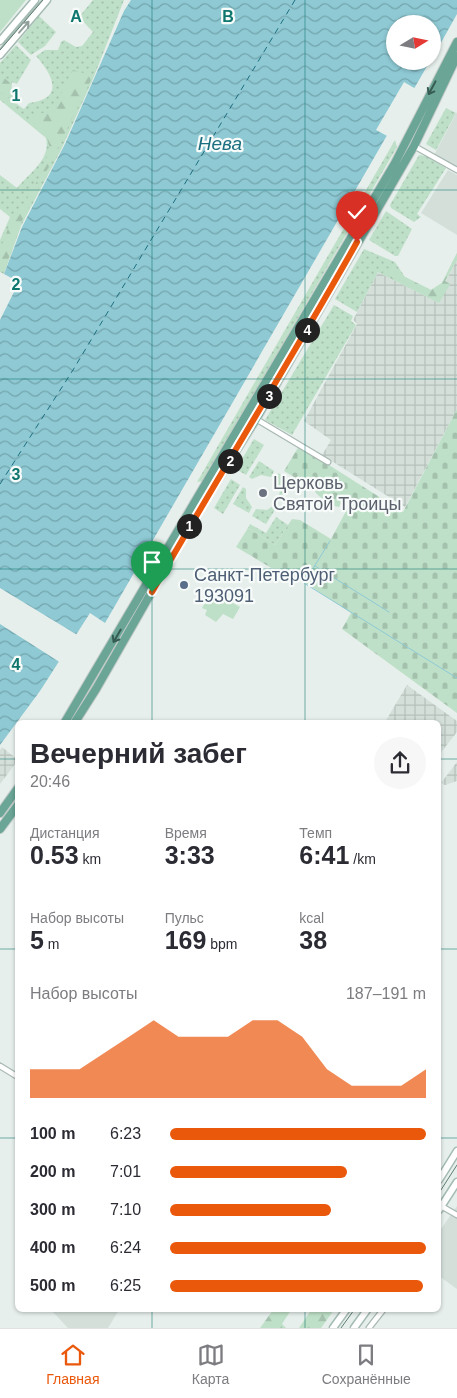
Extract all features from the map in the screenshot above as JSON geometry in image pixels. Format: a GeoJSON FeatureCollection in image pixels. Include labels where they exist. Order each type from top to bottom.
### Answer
{"type":"FeatureCollection","features":[{"type":"Feature","properties":{"kind":"main road"},"geometry":{"type":"LineString","coordinates":[[0,41],[36,0]]}},
{"type":"Feature","properties":{"kind":"main road"},"geometry":{"type":"LineString","coordinates":[[0,55],[47,0]]}},
{"type":"Feature","properties":{"kind":"main road"},"geometry":{"type":"LineString","coordinates":[[66,720],[395,163],[457,42]]}},
{"type":"Feature","properties":{"kind":"main road"},"geometry":{"type":"LineString","coordinates":[[75,720],[101,681],[198,511],[256,419],[414,146],[457,56]]}},
{"type":"Feature","properties":{"kind":"main road"},"geometry":{"type":"LineString","coordinates":[[0,813],[15,792]]}},
{"type":"Feature","properties":{"kind":"main road"},"geometry":{"type":"LineString","coordinates":[[0,829],[15,808]]}},
{"type":"Feature","properties":{"kind":"main road"},"geometry":{"type":"LineString","coordinates":[[441,1177],[457,1151]]}},
{"type":"Feature","properties":{"kind":"main road"},"geometry":{"type":"LineString","coordinates":[[441,1206],[457,1182]]}},
{"type":"Feature","properties":{"kind":"main road"},"geometry":{"type":"LineString","coordinates":[[333,1328],[345,1312]]}},
{"type":"Feature","properties":{"kind":"main road"},"geometry":{"type":"LineString","coordinates":[[354,1328],[366,1312]]}},
{"type":"Feature","properties":{"kind":"street"},"geometry":{"type":"LineString","coordinates":[[414,146],[457,170]]}},
{"type":"Feature","properties":{"kind":"street"},"geometry":{"type":"LineString","coordinates":[[256,419],[328,462]]}},
{"type":"Feature","properties":{"kind":"street"},"geometry":{"type":"LineString","coordinates":[[0,1066],[15,1075]]}},
{"type":"Feature","properties":{"kind":"street"},"geometry":{"type":"LineString","coordinates":[[441,1208],[457,1215]]}},
{"type":"Feature","properties":{"kind":"street"},"geometry":{"type":"LineString","coordinates":[[369,1328],[381,1312]]}},
{"type":"Feature","properties":{"kind":"shaded area"},"geometry":{"type":"Polygon","coordinates":[[[457,112],[457,167],[434,155],[457,112]]]}},
{"type":"Feature","properties":{"kind":"shaded area"},"geometry":{"type":"Polygon","coordinates":[[[448,170],[457,175],[457,235],[421,213],[448,170]]]}},
{"type":"Feature","properties":{"kind":"shaded area"},"geometry":{"type":"Polygon","coordinates":[[[457,260],[457,409],[405,507],[322,455],[331,440],[304,421],[357,324],[353,320],[378,272],[439,303],[449,284],[445,282],[457,260]]]}},
{"type":"Feature","properties":{"kind":"shaded area"},"geometry":{"type":"Polygon","coordinates":[[[407,685],[457,721],[457,732],[441,752],[441,720],[386,720],[407,685]]]}},
{"type":"Feature","properties":{"kind":"shaded area"},"geometry":{"type":"Polygon","coordinates":[[[2,747],[15,758],[15,764],[0,784],[0,750],[2,747]]]}},
{"type":"Feature","properties":{"kind":"shaded area"},"geometry":{"type":"Polygon","coordinates":[[[457,762],[457,781],[445,785],[441,783],[457,762]]]}},
{"type":"Feature","properties":{"kind":"shaded area"},"geometry":{"type":"Polygon","coordinates":[[[457,1206],[457,1289],[441,1277],[441,1229],[457,1206]]]}},
{"type":"Feature","properties":{"kind":"shaded area"},"geometry":{"type":"Polygon","coordinates":[[[53,1312],[118,1312],[108,1328],[68,1328],[53,1312]]]}},
{"type":"Feature","properties":{"kind":"green space"},"geometry":{"type":"Polygon","coordinates":[[[0,0],[15,0],[18,3],[0,23],[0,0]]]}},
{"type":"Feature","properties":{"kind":"green space"},"geometry":{"type":"Polygon","coordinates":[[[13,0],[26,0],[0,32],[0,17],[13,0]]]}},
{"type":"Feature","properties":{"kind":"green space"},"geometry":{"type":"Polygon","coordinates":[[[93,0],[124,0],[93,79],[61,150],[21,226],[4,274],[0,272],[0,240],[10,217],[0,209],[0,175],[17,188],[38,166],[47,146],[46,138],[0,100],[0,63],[16,45],[31,60],[17,84],[12,82],[13,98],[24,109],[29,103],[48,97],[52,91],[51,78],[36,56],[45,50],[58,50],[61,42],[64,40],[76,47],[82,46],[93,32],[79,17],[93,0]]]}},
{"type":"Feature","properties":{"kind":"green space"},"geometry":{"type":"Polygon","coordinates":[[[39,16],[56,32],[45,46],[31,55],[18,42],[39,16]]]}},
{"type":"Feature","properties":{"kind":"green space"},"geometry":{"type":"Polygon","coordinates":[[[73,70],[90,75],[91,80],[20,225],[5,268],[0,268],[0,250],[12,218],[22,208],[41,174],[50,149],[47,138],[29,122],[33,116],[56,109],[64,86],[73,70]]]}},
{"type":"Feature","properties":{"kind":"green space"},"geometry":{"type":"Polygon","coordinates":[[[0,74],[10,83],[8,100],[0,91],[0,74]]]}},
{"type":"Feature","properties":{"kind":"green space"},"geometry":{"type":"Polygon","coordinates":[[[446,108],[456,113],[436,150],[426,144],[446,108]]]}},
{"type":"Feature","properties":{"kind":"green space"},"geometry":{"type":"Polygon","coordinates":[[[395,140],[397,147],[203,481],[197,482],[395,140]]]}},
{"type":"Feature","properties":{"kind":"green space"},"geometry":{"type":"Polygon","coordinates":[[[419,155],[426,156],[446,168],[417,214],[421,217],[414,222],[391,208],[390,205],[419,155]]]}},
{"type":"Feature","properties":{"kind":"green space"},"geometry":{"type":"Polygon","coordinates":[[[386,211],[412,229],[398,256],[369,240],[386,211]]]}},
{"type":"Feature","properties":{"kind":"green space"},"geometry":{"type":"Polygon","coordinates":[[[364,249],[395,262],[405,277],[431,290],[442,283],[457,253],[457,260],[445,281],[450,284],[439,303],[378,272],[357,312],[335,299],[364,249]]]}},
{"type":"Feature","properties":{"kind":"green space"},"geometry":{"type":"Polygon","coordinates":[[[457,253],[457,260],[445,281],[450,284],[439,303],[382,274],[387,268],[431,290],[442,283],[457,253]]]}},
{"type":"Feature","properties":{"kind":"green space"},"geometry":{"type":"Polygon","coordinates":[[[334,305],[353,316],[351,321],[356,325],[292,435],[265,420],[334,305]]]}},
{"type":"Feature","properties":{"kind":"green space"},"geometry":{"type":"Polygon","coordinates":[[[457,409],[457,713],[342,629],[351,613],[301,580],[290,579],[236,547],[248,528],[275,545],[292,519],[300,520],[331,539],[351,502],[344,497],[339,507],[334,506],[319,496],[311,487],[284,471],[299,446],[403,512],[457,409]]]}},
{"type":"Feature","properties":{"kind":"green space"},"geometry":{"type":"Polygon","coordinates":[[[254,439],[264,445],[246,475],[236,469],[254,439]]]}},
{"type":"Feature","properties":{"kind":"green space"},"geometry":{"type":"Polygon","coordinates":[[[259,461],[274,471],[271,477],[261,475],[252,479],[249,477],[259,461]]]}},
{"type":"Feature","properties":{"kind":"green space"},"geometry":{"type":"Polygon","coordinates":[[[278,473],[292,482],[280,501],[278,500],[280,490],[274,480],[278,473]]]}},
{"type":"Feature","properties":{"kind":"green space"},"geometry":{"type":"Polygon","coordinates":[[[231,479],[240,485],[223,514],[214,508],[231,479]]]}},
{"type":"Feature","properties":{"kind":"green space"},"geometry":{"type":"Polygon","coordinates":[[[243,487],[246,489],[246,498],[252,507],[249,513],[233,504],[243,487]]]}},
{"type":"Feature","properties":{"kind":"green space"},"geometry":{"type":"Polygon","coordinates":[[[276,504],[278,505],[266,524],[252,516],[256,509],[267,510],[276,504]]]}},
{"type":"Feature","properties":{"kind":"green space"},"geometry":{"type":"Polygon","coordinates":[[[276,517],[288,525],[275,545],[248,528],[250,524],[266,533],[276,517]]]}},
{"type":"Feature","properties":{"kind":"green space"},"geometry":{"type":"Polygon","coordinates":[[[209,596],[223,604],[226,599],[240,607],[233,619],[223,614],[216,622],[205,615],[207,610],[202,608],[209,596]]]}},
{"type":"Feature","properties":{"kind":"green space"},"geometry":{"type":"Polygon","coordinates":[[[272,1312],[290,1312],[282,1324],[286,1328],[260,1328],[272,1312]]]}},
{"type":"Feature","properties":{"kind":"green space"},"geometry":{"type":"Polygon","coordinates":[[[310,1312],[333,1312],[321,1328],[299,1328],[310,1312]]]}},
{"type":"Feature","properties":{"kind":"water","name":"Нева"},"geometry":{"type":"Polygon","coordinates":[[[131,0],[457,0],[457,14],[441,43],[441,15],[386,15],[386,70],[425,70],[105,623],[90,613],[40,691],[19,720],[15,720],[15,725],[0,745],[0,320],[19,282],[4,274],[22,227],[65,144],[124,11],[131,0]]]}},
{"type":"Feature","properties":{"kind":"pier"},"geometry":{"type":"Polygon","coordinates":[[[404,82],[416,89],[389,137],[376,130],[404,82]]]}},
{"type":"Feature","properties":{"kind":"pier"},"geometry":{"type":"Polygon","coordinates":[[[0,588],[79,636],[61,663],[0,624],[0,588]]]}},
{"type":"Feature","properties":{"kind":"waterway"},"geometry":{"type":"LineString","coordinates":[[330,541],[304,583],[457,678]]}},
{"type":"Feature","properties":{"kind":"waterway"},"geometry":{"type":"LineString","coordinates":[[315,566],[389,612]]}},
{"type":"Feature","properties":{"kind":"ferry route"},"geometry":{"type":"LineString","coordinates":[[0,484],[73,370],[295,0]]}},
{"type":"Feature","properties":{"kind":"tram line"},"geometry":{"type":"LineString","coordinates":[[0,50],[43,0]]}},
{"type":"Feature","properties":{"kind":"tram line"},"geometry":{"type":"LineString","coordinates":[[441,1190],[457,1165]]}},
{"type":"Feature","properties":{"kind":"tram line"},"geometry":{"type":"LineString","coordinates":[[341,1328],[353,1312]]}},
{"type":"Feature","properties":{"kind":"place","name":"Церковь Святой Троицы"},"geometry":{"type":"Point","coordinates":[263,493]}},
{"type":"Feature","properties":{"kind":"place","name":"Санкт-Петербург 193091"},"geometry":{"type":"Point","coordinates":[184,585]}},
{"type":"Feature","properties":{"kind":"route"},"geometry":{"type":"LineString","coordinates":[[152,592],[198,511],[256,419],[357,242]]}}]}
